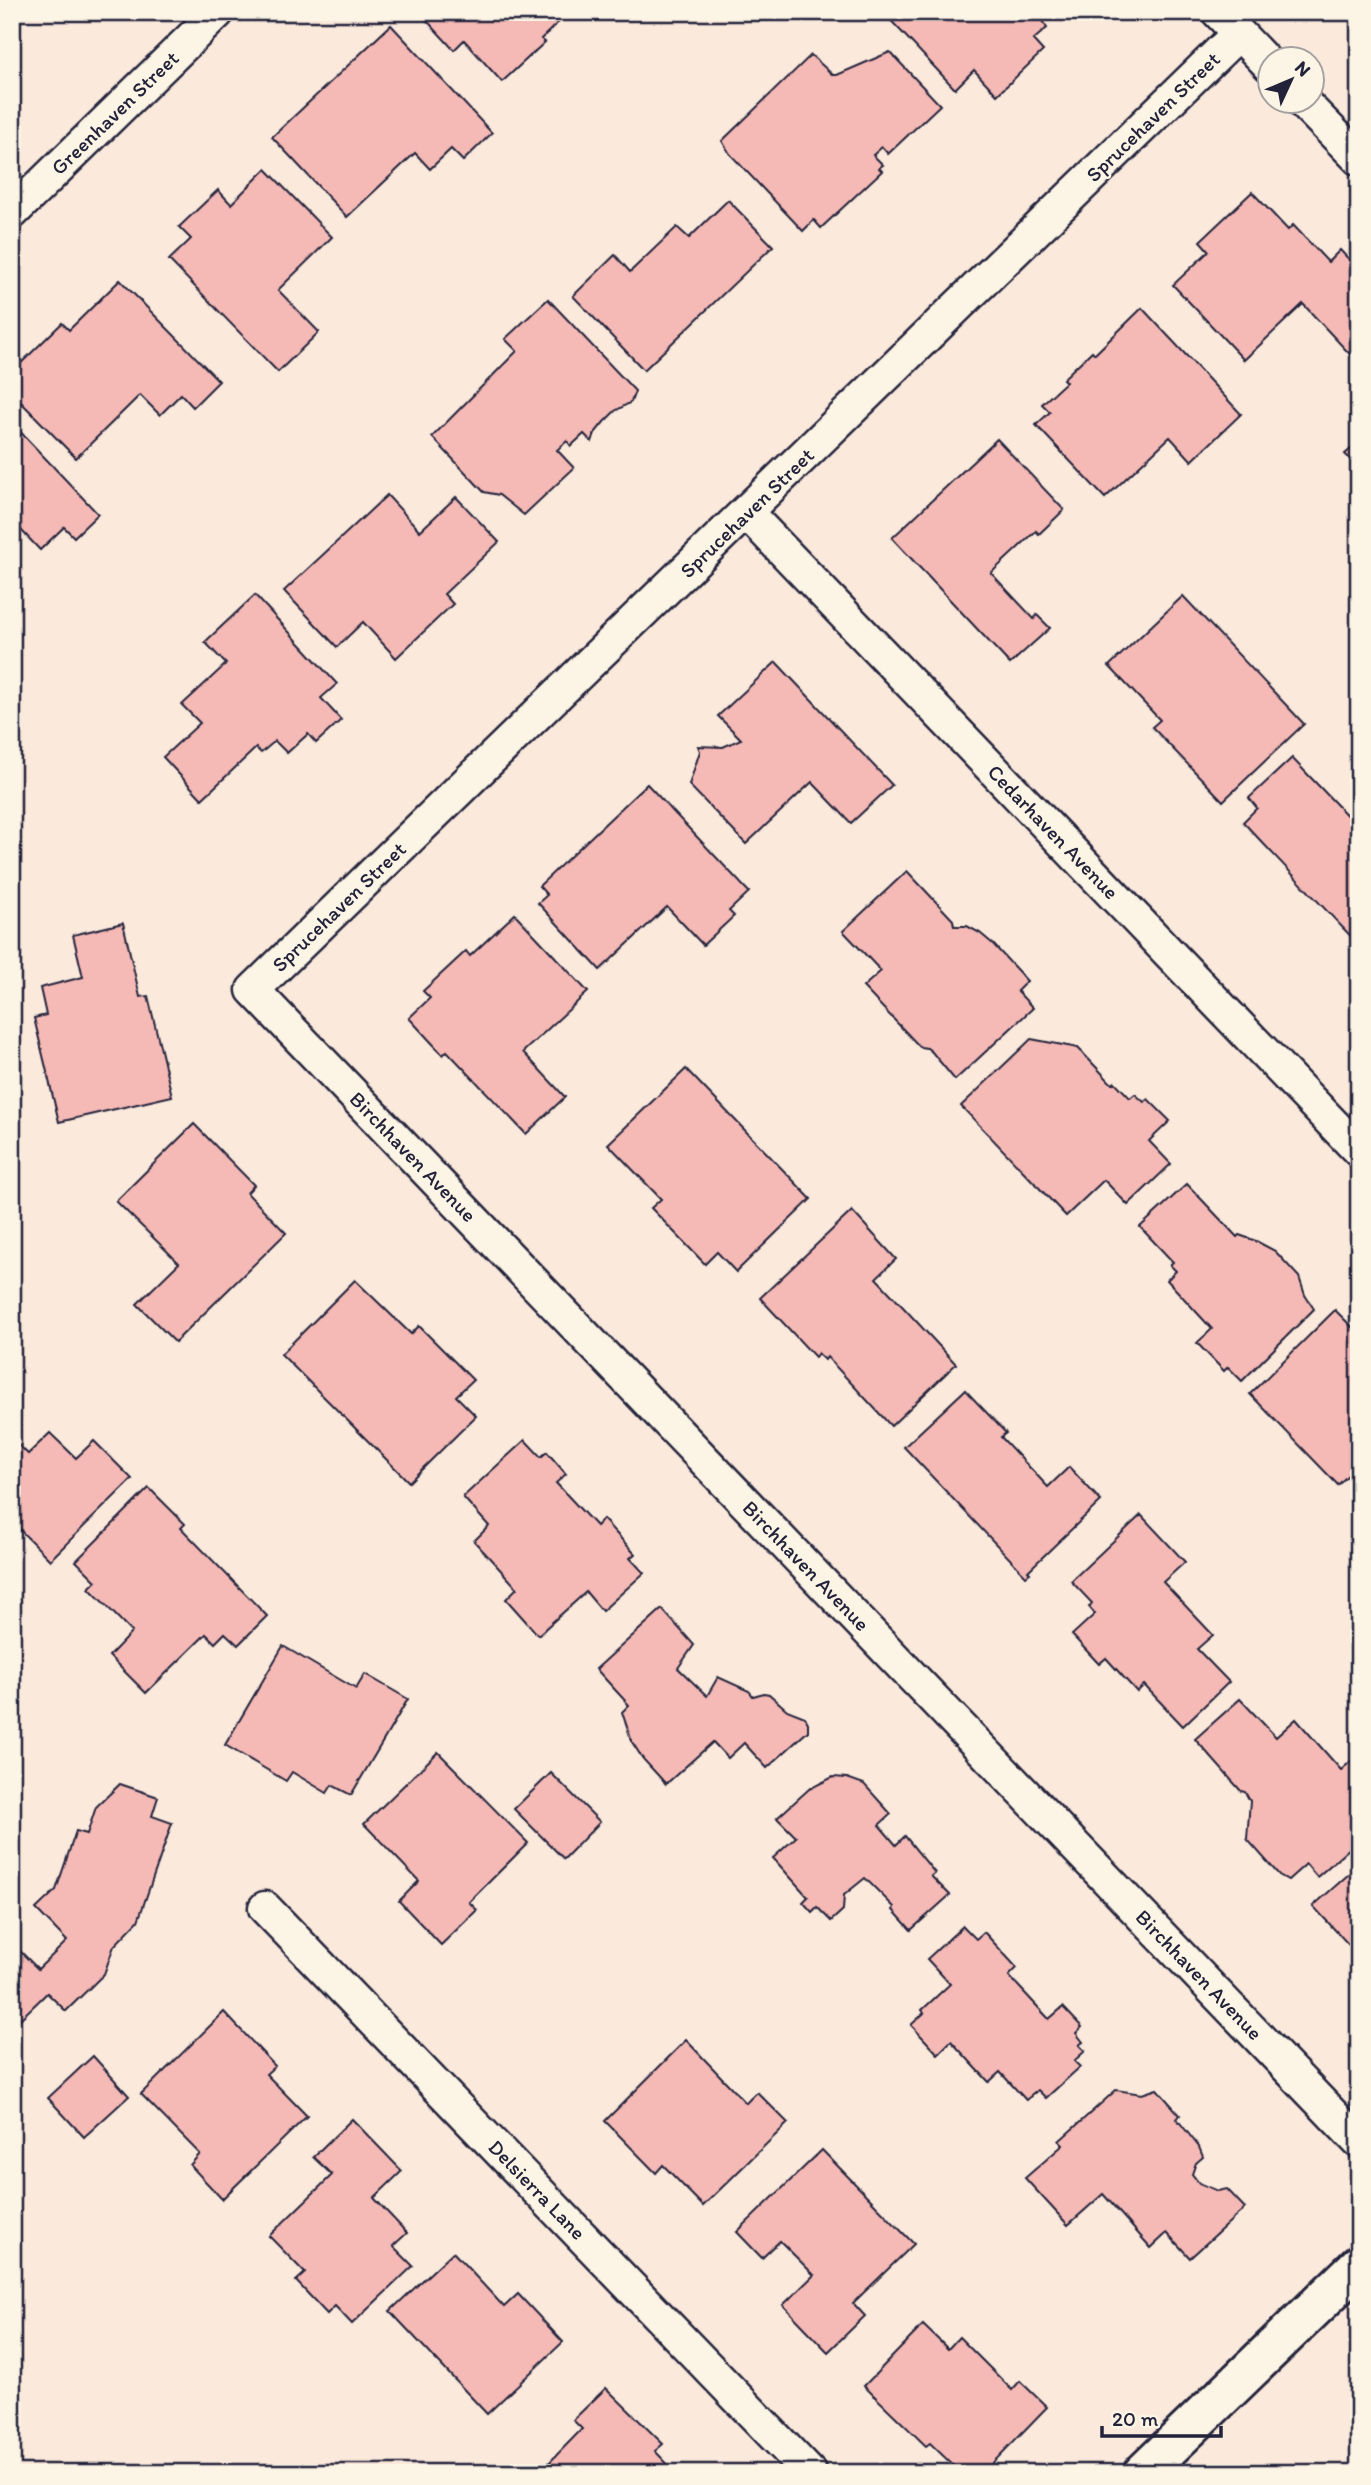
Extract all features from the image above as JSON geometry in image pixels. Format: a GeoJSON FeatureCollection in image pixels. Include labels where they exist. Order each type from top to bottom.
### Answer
{"type":"FeatureCollection","features":[{"type":"Feature","properties":{"kind":"street","name":"Greenhaven Street"},"geometry":{"type":"LineString","coordinates":[[12,213],[218,12]]}},
{"type":"Feature","properties":{"kind":"street"},"geometry":{"type":"LineString","coordinates":[[1228,23],[1256,52]]}},
{"type":"Feature","properties":{"kind":"street","name":"Sprucehaven Street"},"geometry":{"type":"LineString","coordinates":[[253,990],[747,513],[1228,23]]}},
{"type":"Feature","properties":{"kind":"street"},"geometry":{"type":"LineString","coordinates":[[1317,116],[1359,159]]}},
{"type":"Feature","properties":{"kind":"street","name":"Cedarhaven Avenue"},"geometry":{"type":"LineString","coordinates":[[747,513],[1359,1151]]}},
{"type":"Feature","properties":{"kind":"street","name":"Birchhaven Avenue"},"geometry":{"type":"LineString","coordinates":[[253,990],[1359,2142]]}},
{"type":"Feature","properties":{"kind":"street","name":"Delsierra Lane"},"geometry":{"type":"LineString","coordinates":[[265,1908],[810,2473]]}},
{"type":"Feature","properties":{"kind":"street"},"geometry":{"type":"LineString","coordinates":[[1143,2473],[1359,2265]]}},
{"type":"Feature","properties":{"kind":"building"},"geometry":{"type":"Polygon","coordinates":[[[419,12],[569,12],[541,39],[545,42],[502,82],[464,40],[454,50],[419,12]]]}},
{"type":"Feature","properties":{"kind":"building"},"geometry":{"type":"Polygon","coordinates":[[[883,12],[1051,12],[1042,21],[1047,28],[1033,40],[1043,51],[997,95],[974,70],[955,89],[883,12]]]}},
{"type":"Feature","properties":{"kind":"building"},"geometry":{"type":"Polygon","coordinates":[[[391,25],[492,133],[463,161],[451,149],[430,169],[415,153],[347,217],[272,137],[391,25]]]}},
{"type":"Feature","properties":{"kind":"building"},"geometry":{"type":"Polygon","coordinates":[[[890,52],[940,105],[888,154],[882,147],[873,155],[883,165],[879,168],[882,171],[821,228],[814,220],[803,231],[730,154],[722,141],[811,55],[833,75],[837,75],[890,52]]]}},
{"type":"Feature","properties":{"kind":"building"},"geometry":{"type":"Polygon","coordinates":[[[266,169],[332,237],[278,290],[319,332],[278,372],[169,260],[191,239],[179,227],[218,190],[231,204],[266,169]]]}},
{"type":"Feature","properties":{"kind":"building"},"geometry":{"type":"Polygon","coordinates":[[[1252,192],[1288,230],[1293,225],[1328,262],[1340,250],[1359,270],[1359,364],[1303,304],[1244,360],[1173,285],[1209,251],[1200,241],[1252,192]]]}},
{"type":"Feature","properties":{"kind":"building"},"geometry":{"type":"Polygon","coordinates":[[[728,200],[773,246],[644,370],[573,296],[615,255],[630,272],[677,227],[689,238],[728,200]]]}},
{"type":"Feature","properties":{"kind":"building"},"geometry":{"type":"Polygon","coordinates":[[[120,280],[219,381],[193,407],[181,394],[160,415],[140,395],[76,458],[12,393],[12,372],[62,323],[69,330],[120,280]]]}},
{"type":"Feature","properties":{"kind":"building"},"geometry":{"type":"Polygon","coordinates":[[[548,299],[635,391],[631,402],[615,411],[604,422],[592,442],[584,434],[571,446],[567,441],[557,450],[574,468],[524,515],[499,495],[484,492],[432,437],[517,351],[505,339],[548,299]]]}},
{"type":"Feature","properties":{"kind":"building"},"geometry":{"type":"Polygon","coordinates":[[[1142,308],[1241,414],[1192,461],[1170,437],[1105,498],[1036,425],[1050,412],[1042,404],[1066,382],[1063,379],[1092,351],[1095,354],[1142,308]]]}},
{"type":"Feature","properties":{"kind":"building"},"geometry":{"type":"Polygon","coordinates":[[[12,423],[98,514],[74,537],[64,527],[40,550],[21,530],[12,538],[12,423]]]}},
{"type":"Feature","properties":{"kind":"building"},"geometry":{"type":"Polygon","coordinates":[[[997,439],[1064,510],[1039,534],[1036,531],[991,573],[1034,619],[1037,615],[1050,628],[1010,664],[892,538],[997,439]]]}},
{"type":"Feature","properties":{"kind":"building"},"geometry":{"type":"Polygon","coordinates":[[[1352,448],[1359,449],[1359,468],[1345,454],[1352,448]]]}},
{"type":"Feature","properties":{"kind":"building"},"geometry":{"type":"Polygon","coordinates":[[[387,495],[420,531],[456,497],[499,542],[444,594],[453,604],[396,658],[363,622],[337,647],[284,591],[387,495]]]}},
{"type":"Feature","properties":{"kind":"building"},"geometry":{"type":"Polygon","coordinates":[[[255,595],[337,684],[321,698],[341,720],[316,743],[308,734],[287,753],[275,741],[261,753],[256,748],[202,799],[163,757],[200,723],[182,705],[226,664],[205,642],[255,595]]]}},
{"type":"Feature","properties":{"kind":"building"},"geometry":{"type":"Polygon","coordinates":[[[1183,596],[1304,724],[1223,801],[1152,727],[1160,720],[1109,666],[1183,596]]]}},
{"type":"Feature","properties":{"kind":"building"},"geometry":{"type":"Polygon","coordinates":[[[776,662],[892,785],[851,823],[812,782],[746,844],[689,785],[700,751],[698,746],[723,747],[741,739],[718,716],[776,662]]]}},
{"type":"Feature","properties":{"kind":"building"},"geometry":{"type":"Polygon","coordinates":[[[1292,758],[1359,828],[1359,945],[1243,822],[1257,808],[1249,798],[1292,758]]]}},
{"type":"Feature","properties":{"kind":"building"},"geometry":{"type":"Polygon","coordinates":[[[647,784],[749,892],[729,911],[734,916],[703,945],[667,907],[600,970],[538,903],[547,895],[539,886],[647,784]]]}},
{"type":"Feature","properties":{"kind":"building"},"geometry":{"type":"Polygon","coordinates":[[[907,871],[953,920],[954,926],[967,926],[980,933],[1027,981],[1017,991],[1033,1008],[955,1080],[932,1052],[920,1047],[863,987],[881,971],[843,931],[907,871]]]}},
{"type":"Feature","properties":{"kind":"building"},"geometry":{"type":"Polygon","coordinates":[[[515,914],[588,992],[523,1052],[565,1097],[526,1134],[447,1051],[443,1055],[409,1018],[430,998],[423,991],[466,951],[470,956],[515,914]]]}},
{"type":"Feature","properties":{"kind":"building"},"geometry":{"type":"Polygon","coordinates":[[[123,923],[140,997],[148,996],[172,1096],[59,1122],[34,1018],[46,1015],[40,988],[83,977],[73,935],[123,923]]]}},
{"type":"Feature","properties":{"kind":"building"},"geometry":{"type":"Polygon","coordinates":[[[1031,1039],[1078,1048],[1112,1084],[1115,1082],[1130,1098],[1135,1094],[1144,1102],[1148,1099],[1170,1121],[1149,1141],[1171,1164],[1128,1205],[1104,1180],[1066,1216],[961,1106],[1031,1039]]]}},
{"type":"Feature","properties":{"kind":"building"},"geometry":{"type":"Polygon","coordinates":[[[686,1069],[811,1199],[736,1272],[717,1252],[705,1264],[651,1208],[661,1199],[608,1144],[686,1069]]]}},
{"type":"Feature","properties":{"kind":"building"},"geometry":{"type":"Polygon","coordinates":[[[194,1124],[254,1185],[247,1193],[286,1233],[175,1342],[137,1304],[179,1263],[116,1201],[194,1124]]]}},
{"type":"Feature","properties":{"kind":"building"},"geometry":{"type":"Polygon","coordinates":[[[1187,1184],[1237,1237],[1239,1235],[1256,1241],[1275,1251],[1299,1277],[1305,1295],[1314,1309],[1242,1381],[1228,1367],[1224,1371],[1197,1343],[1212,1329],[1167,1280],[1176,1271],[1170,1265],[1173,1262],[1140,1227],[1187,1184]]]}},
{"type":"Feature","properties":{"kind":"building"},"geometry":{"type":"Polygon","coordinates":[[[852,1211],[896,1259],[876,1278],[956,1364],[891,1426],[827,1357],[825,1360],[818,1353],[815,1357],[760,1298],[852,1211]]]}},
{"type":"Feature","properties":{"kind":"building"},"geometry":{"type":"Polygon","coordinates":[[[355,1280],[411,1334],[419,1326],[473,1380],[456,1396],[476,1416],[409,1482],[281,1354],[355,1280]]]}},
{"type":"Feature","properties":{"kind":"building"},"geometry":{"type":"Polygon","coordinates":[[[1335,1310],[1359,1334],[1359,1468],[1357,1466],[1338,1485],[1250,1394],[1335,1310]]]}},
{"type":"Feature","properties":{"kind":"building"},"geometry":{"type":"Polygon","coordinates":[[[965,1390],[1006,1433],[1001,1437],[1048,1487],[1069,1467],[1101,1501],[1028,1571],[1030,1573],[1026,1576],[904,1447],[965,1390]]]}},
{"type":"Feature","properties":{"kind":"building"},"geometry":{"type":"Polygon","coordinates":[[[50,1433],[76,1458],[94,1441],[132,1479],[50,1560],[18,1528],[12,1533],[12,1439],[28,1454],[50,1433]]]}},
{"type":"Feature","properties":{"kind":"building"},"geometry":{"type":"Polygon","coordinates":[[[525,1440],[541,1457],[547,1452],[566,1474],[556,1483],[596,1526],[603,1519],[635,1554],[630,1558],[644,1573],[602,1611],[586,1592],[538,1635],[506,1599],[517,1588],[474,1541],[489,1526],[463,1497],[525,1440]]]}},
{"type":"Feature","properties":{"kind":"building"},"geometry":{"type":"Polygon","coordinates":[[[149,1488],[185,1524],[181,1528],[267,1616],[238,1645],[225,1633],[215,1643],[206,1634],[146,1693],[109,1656],[132,1632],[89,1588],[96,1581],[76,1561],[149,1488]]]}},
{"type":"Feature","properties":{"kind":"building"},"geometry":{"type":"Polygon","coordinates":[[[1141,1515],[1185,1562],[1163,1582],[1213,1635],[1197,1649],[1229,1682],[1183,1726],[1144,1685],[1137,1692],[1106,1658],[1099,1664],[1072,1635],[1095,1614],[1089,1607],[1092,1603],[1071,1581],[1141,1515]]]}},
{"type":"Feature","properties":{"kind":"building"},"geometry":{"type":"Polygon","coordinates":[[[662,1609],[694,1645],[678,1668],[707,1696],[718,1677],[749,1691],[753,1696],[769,1694],[787,1710],[805,1717],[808,1731],[767,1768],[744,1743],[728,1758],[713,1742],[666,1784],[643,1759],[632,1742],[622,1712],[629,1705],[596,1669],[662,1609]]]}},
{"type":"Feature","properties":{"kind":"building"},"geometry":{"type":"Polygon","coordinates":[[[283,1646],[356,1689],[365,1674],[408,1699],[351,1795],[332,1785],[327,1793],[292,1772],[286,1781],[225,1745],[283,1646]]]}},
{"type":"Feature","properties":{"kind":"building"},"geometry":{"type":"Polygon","coordinates":[[[1240,1699],[1276,1737],[1296,1719],[1341,1770],[1359,1754],[1359,1840],[1317,1877],[1306,1864],[1288,1880],[1279,1875],[1247,1839],[1250,1801],[1245,1792],[1241,1791],[1195,1739],[1240,1699]]]}},
{"type":"Feature","properties":{"kind":"building"},"geometry":{"type":"Polygon","coordinates":[[[438,1752],[528,1843],[469,1902],[477,1910],[441,1945],[399,1901],[419,1881],[364,1824],[438,1752]]]}},
{"type":"Feature","properties":{"kind":"building"},"geometry":{"type":"Polygon","coordinates":[[[551,1773],[600,1822],[564,1859],[514,1809],[551,1773]]]}},
{"type":"Feature","properties":{"kind":"building"},"geometry":{"type":"Polygon","coordinates":[[[833,1777],[847,1778],[864,1784],[891,1814],[879,1825],[896,1845],[905,1836],[935,1873],[931,1876],[950,1895],[911,1930],[893,1910],[894,1907],[865,1878],[844,1895],[843,1910],[831,1921],[817,1907],[812,1912],[803,1902],[808,1897],[773,1858],[796,1837],[777,1818],[809,1789],[833,1777]]]}},
{"type":"Feature","properties":{"kind":"building"},"geometry":{"type":"Polygon","coordinates":[[[120,1784],[158,1797],[152,1816],[172,1823],[138,1921],[114,1946],[104,1974],[66,2011],[47,1993],[12,2027],[12,1943],[38,1969],[67,1941],[36,1909],[56,1890],[76,1831],[87,1834],[96,1807],[120,1784]]]}},
{"type":"Feature","properties":{"kind":"building"},"geometry":{"type":"Polygon","coordinates":[[[1359,1865],[1359,1956],[1313,1906],[1359,1865]]]}},
{"type":"Feature","properties":{"kind":"building"},"geometry":{"type":"Polygon","coordinates":[[[963,1926],[976,1939],[984,1932],[1017,1968],[1009,1976],[1049,2019],[1063,2007],[1082,2027],[1076,2033],[1083,2042],[1079,2045],[1085,2051],[1074,2061],[1080,2067],[1046,2098],[1038,2090],[1026,2100],[1000,2072],[989,2082],[951,2041],[938,2054],[911,2025],[924,2013],[922,2010],[950,1984],[927,1959],[963,1926]]]}},
{"type":"Feature","properties":{"kind":"building"},"geometry":{"type":"Polygon","coordinates":[[[224,2012],[275,2066],[266,2074],[307,2116],[222,2199],[190,2165],[200,2154],[141,2094],[224,2012]]]}},
{"type":"Feature","properties":{"kind":"building"},"geometry":{"type":"Polygon","coordinates":[[[686,2040],[746,2103],[757,2092],[788,2123],[703,2206],[663,2165],[656,2173],[605,2121],[686,2040]]]}},
{"type":"Feature","properties":{"kind":"building"},"geometry":{"type":"Polygon","coordinates":[[[93,2056],[129,2096],[84,2137],[48,2098],[93,2056]]]}},
{"type":"Feature","properties":{"kind":"building"},"geometry":{"type":"Polygon","coordinates":[[[1157,2089],[1180,2115],[1177,2119],[1199,2147],[1203,2157],[1196,2163],[1192,2174],[1199,2183],[1218,2191],[1227,2189],[1245,2208],[1190,2258],[1167,2233],[1151,2248],[1103,2194],[1068,2225],[1025,2178],[1063,2145],[1059,2141],[1116,2090],[1142,2094],[1157,2089]]]}},
{"type":"Feature","properties":{"kind":"building"},"geometry":{"type":"Polygon","coordinates":[[[352,2119],[402,2171],[374,2198],[407,2233],[393,2246],[413,2266],[352,2324],[335,2306],[327,2314],[296,2281],[305,2273],[269,2236],[332,2175],[313,2157],[352,2119]]]}},
{"type":"Feature","properties":{"kind":"building"},"geometry":{"type":"Polygon","coordinates":[[[822,2150],[914,2244],[853,2303],[865,2316],[828,2352],[783,2305],[814,2275],[780,2241],[762,2258],[737,2232],[822,2150]]]}},
{"type":"Feature","properties":{"kind":"building"},"geometry":{"type":"Polygon","coordinates":[[[453,2252],[504,2307],[518,2294],[563,2342],[487,2414],[390,2311],[453,2252]]]}},
{"type":"Feature","properties":{"kind":"building"},"geometry":{"type":"Polygon","coordinates":[[[923,2325],[948,2349],[959,2337],[1012,2390],[1020,2381],[1047,2407],[983,2473],[961,2473],[930,2443],[926,2446],[864,2386],[923,2325]]]}},
{"type":"Feature","properties":{"kind":"building"},"geometry":{"type":"Polygon","coordinates":[[[606,2388],[663,2444],[655,2451],[676,2473],[539,2473],[582,2429],[573,2420],[606,2388]]]}}]}
